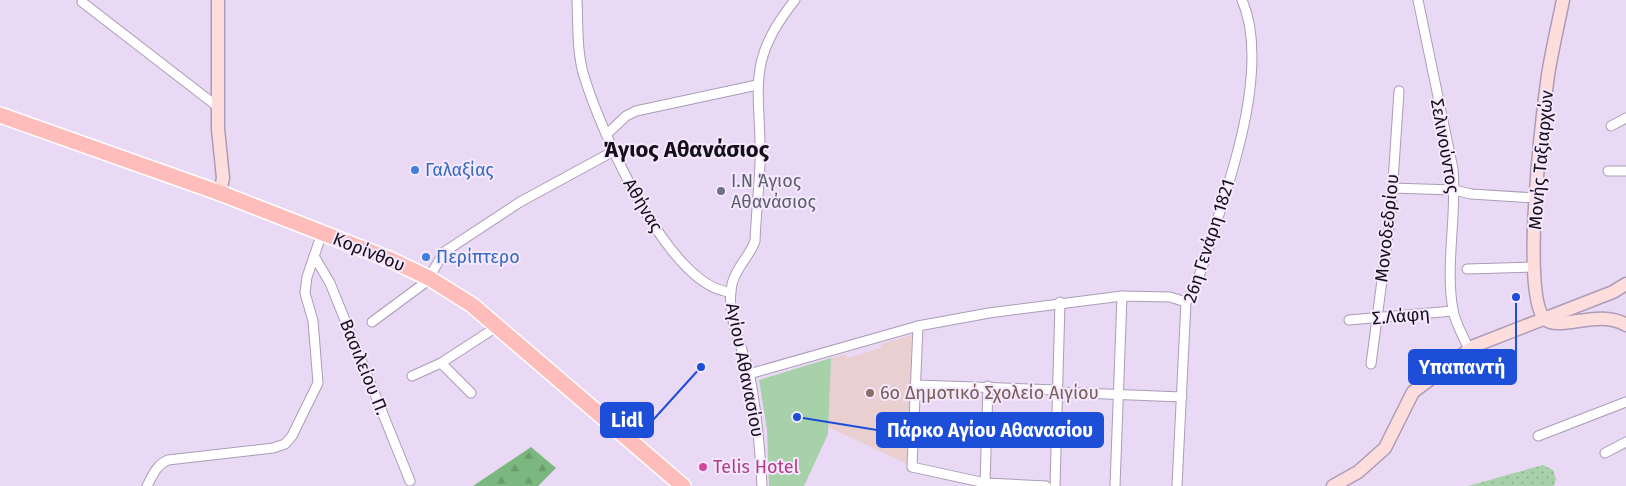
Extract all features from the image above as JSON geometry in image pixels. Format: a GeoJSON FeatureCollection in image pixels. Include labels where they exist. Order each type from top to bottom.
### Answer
{"type":"FeatureCollection","features":[{"type":"Feature","properties":{"kind":"main road"},"geometry":{"type":"LineString","coordinates":[[218,0],[219,143],[223,178],[220,193]]}},
{"type":"Feature","properties":{"kind":"main road","name":"Μονής Ταξιαρχών"},"geometry":{"type":"LineString","coordinates":[[1545,319],[1539,309],[1534,267],[1536,198],[1548,73],[1562,0]]}},
{"type":"Feature","properties":{"kind":"main road","name":"Κορίνθου"},"geometry":{"type":"LineString","coordinates":[[0,115],[220,193],[430,278],[466,300],[498,326],[683,486]]}},
{"type":"Feature","properties":{"kind":"main road"},"geometry":{"type":"LineString","coordinates":[[1333,486],[1358,472],[1385,448],[1413,392],[1469,350],[1484,341],[1613,292],[1626,284]]}},
{"type":"Feature","properties":{"kind":"main road"},"geometry":{"type":"LineString","coordinates":[[1545,319],[1557,323],[1607,318],[1626,325]]}},
{"type":"Feature","properties":{"kind":"street","name":"Αθήνας"},"geometry":{"type":"LineString","coordinates":[[576,0],[583,74],[607,134],[612,152],[654,227],[666,242],[710,288],[731,292]]}},
{"type":"Feature","properties":{"kind":"street","name":"Αγίου Αθανασίου"},"geometry":{"type":"LineString","coordinates":[[762,486],[759,430],[749,374],[731,311],[731,292],[737,273],[755,241],[760,162],[758,68],[768,42],[781,17],[795,0]]}},
{"type":"Feature","properties":{"kind":"street","name":"26η Γενάρη 1821"},"geometry":{"type":"LineString","coordinates":[[1177,486],[1186,302],[1193,292],[1208,249],[1246,118],[1252,48],[1250,25],[1242,0]]}},
{"type":"Feature","properties":{"kind":"street","name":"Σελινούντος"},"geometry":{"type":"LineString","coordinates":[[1418,0],[1452,170],[1454,190],[1453,310],[1469,350]]}},
{"type":"Feature","properties":{"kind":"street"},"geometry":{"type":"LineString","coordinates":[[82,2],[218,107]]}},
{"type":"Feature","properties":{"kind":"street"},"geometry":{"type":"LineString","coordinates":[[607,134],[626,116],[636,111],[757,85]]}},
{"type":"Feature","properties":{"kind":"street","name":"Μονοδεδρίου"},"geometry":{"type":"LineString","coordinates":[[1371,364],[1378,318],[1392,188],[1399,91]]}},
{"type":"Feature","properties":{"kind":"street"},"geometry":{"type":"LineString","coordinates":[[1611,126],[1626,118]]}},
{"type":"Feature","properties":{"kind":"street"},"geometry":{"type":"LineString","coordinates":[[372,322],[430,278],[444,252],[520,202],[612,152]]}},
{"type":"Feature","properties":{"kind":"street"},"geometry":{"type":"LineString","coordinates":[[1608,171],[1626,171]]}},
{"type":"Feature","properties":{"kind":"street"},"geometry":{"type":"LineString","coordinates":[[1392,188],[1454,190],[1470,194],[1536,198]]}},
{"type":"Feature","properties":{"kind":"street"},"geometry":{"type":"LineString","coordinates":[[147,486],[156,469],[161,463],[168,460],[274,448],[285,444],[292,436],[318,383],[314,321],[305,293],[322,233]]}},
{"type":"Feature","properties":{"kind":"street","name":"Βασιλείου Π."},"geometry":{"type":"LineString","coordinates":[[314,256],[330,283],[410,481]]}},
{"type":"Feature","properties":{"kind":"street"},"geometry":{"type":"LineString","coordinates":[[1467,269],[1534,267]]}},
{"type":"Feature","properties":{"kind":"street"},"geometry":{"type":"LineString","coordinates":[[1114,486],[1122,296]]}},
{"type":"Feature","properties":{"kind":"street"},"geometry":{"type":"LineString","coordinates":[[749,374],[918,326],[1060,302],[1122,296],[1170,297],[1186,302]]}},
{"type":"Feature","properties":{"kind":"street"},"geometry":{"type":"LineString","coordinates":[[1055,486],[1060,302]]}},
{"type":"Feature","properties":{"kind":"street","name":"Σ.Λάφη"},"geometry":{"type":"LineString","coordinates":[[1349,320],[1453,310]]}},
{"type":"Feature","properties":{"kind":"street"},"geometry":{"type":"LineString","coordinates":[[412,376],[441,363],[498,326]]}},
{"type":"Feature","properties":{"kind":"street"},"geometry":{"type":"LineString","coordinates":[[918,326],[912,467],[984,483],[1046,486]]}},
{"type":"Feature","properties":{"kind":"street"},"geometry":{"type":"LineString","coordinates":[[441,363],[471,393]]}},
{"type":"Feature","properties":{"kind":"street"},"geometry":{"type":"LineString","coordinates":[[916,385],[988,386],[1118,395],[1182,397]]}},
{"type":"Feature","properties":{"kind":"street"},"geometry":{"type":"LineString","coordinates":[[984,483],[988,386]]}},
{"type":"Feature","properties":{"kind":"street"},"geometry":{"type":"LineString","coordinates":[[1538,436],[1626,402]]}},
{"type":"Feature","properties":{"kind":"street"},"geometry":{"type":"LineString","coordinates":[[1604,452],[1626,442]]}},
{"type":"Feature","properties":{"kind":"shaded area","name":"6ο Δημοτικό Σχολείο Αιγίου"},"geometry":{"type":"Polygon","coordinates":[[[912,335],[907,464],[828,427],[831,358],[846,354],[847,358],[881,348],[881,344],[912,335]]]}},
{"type":"Feature","properties":{"kind":"green space"},"geometry":{"type":"Polygon","coordinates":[[[831,358],[828,434],[804,486],[769,486],[767,430],[759,380],[831,358]]]}},
{"type":"Feature","properties":{"kind":"green space"},"geometry":{"type":"Polygon","coordinates":[[[531,447],[556,468],[538,486],[473,486],[531,447]]]}},
{"type":"Feature","properties":{"kind":"green space"},"geometry":{"type":"Polygon","coordinates":[[[1543,465],[1553,470],[1556,479],[1554,486],[1468,486],[1543,465]]]}},
{"type":"Feature","properties":{"kind":"place","name":"Γαλαξίας"},"geometry":{"type":"Point","coordinates":[415,170]}},
{"type":"Feature","properties":{"kind":"place","name":"Ι.Ν Άγιος Αθανάσιος"},"geometry":{"type":"Point","coordinates":[721,191]}},
{"type":"Feature","properties":{"kind":"place","name":"Περίπτερο"},"geometry":{"type":"Point","coordinates":[426,257]}},
{"type":"Feature","properties":{"kind":"place","name":"Υπαπαντή"},"geometry":{"type":"Point","coordinates":[1516,297]}},
{"type":"Feature","properties":{"kind":"place","name":"Lidl"},"geometry":{"type":"Point","coordinates":[701,367]}},
{"type":"Feature","properties":{"kind":"place","name":"6ο Δημοτικό Σχολείο Αιγίου"},"geometry":{"type":"Point","coordinates":[870,393]}},
{"type":"Feature","properties":{"kind":"place","name":"Πάρκο Αγίου Αθανασίου"},"geometry":{"type":"Point","coordinates":[797,417]}},
{"type":"Feature","properties":{"kind":"place","name":"Telis Hotel"},"geometry":{"type":"Point","coordinates":[703,467]}},
{"type":"Feature","properties":{"kind":"district","name":"Άγιος Αθανάσιος"},"geometry":{"type":"Point","coordinates":[686,149]}}]}
